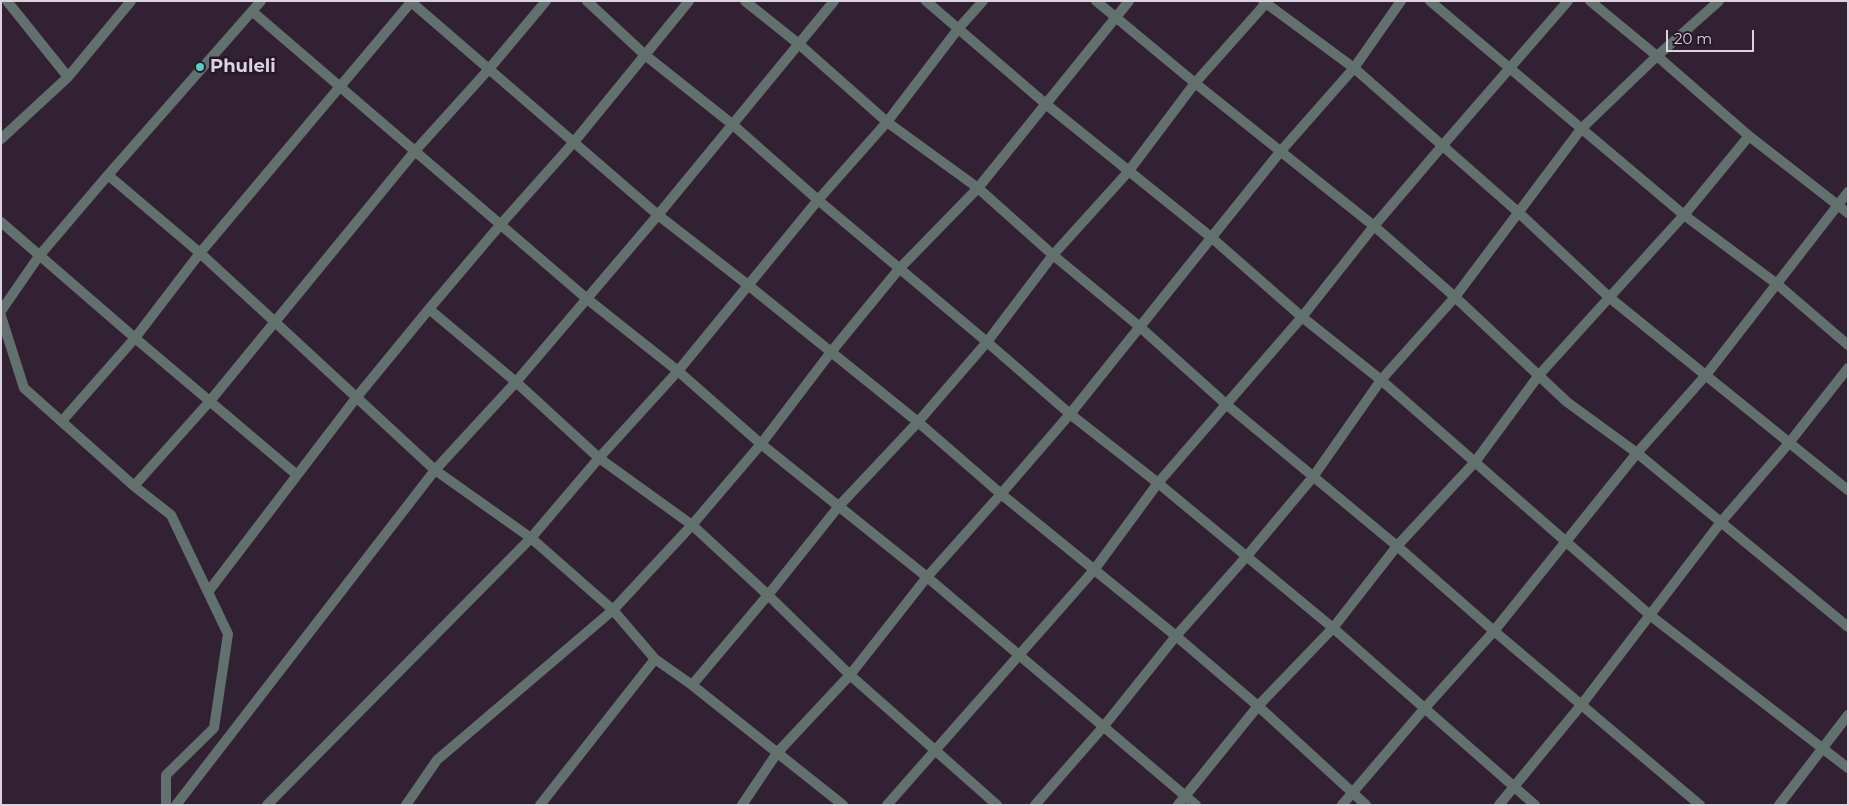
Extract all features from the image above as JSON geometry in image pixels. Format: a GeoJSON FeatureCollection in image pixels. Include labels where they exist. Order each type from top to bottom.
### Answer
{"type":"FeatureCollection","features":[{"type":"Feature","properties":{"kind":"street"},"geometry":{"type":"LineString","coordinates":[[7,1],[68,76]]}},
{"type":"Feature","properties":{"kind":"street"},"geometry":{"type":"LineString","coordinates":[[1,139],[68,76],[130,1]]}},
{"type":"Feature","properties":{"kind":"street"},"geometry":{"type":"LineString","coordinates":[[1,311],[39,256],[261,1]]}},
{"type":"Feature","properties":{"kind":"street"},"geometry":{"type":"LineString","coordinates":[[134,486],[210,401],[415,151],[489,69],[546,1]]}},
{"type":"Feature","properties":{"kind":"street"},"geometry":{"type":"LineString","coordinates":[[587,1],[645,55],[732,124],[818,200],[1070,414],[1332,628],[1535,805]]}},
{"type":"Feature","properties":{"kind":"street"},"geometry":{"type":"LineString","coordinates":[[208,592],[356,398],[501,224],[574,142],[689,1]]}},
{"type":"Feature","properties":{"kind":"street"},"geometry":{"type":"LineString","coordinates":[[745,1],[800,45],[887,122],[978,188],[1053,255],[1140,326],[1227,405],[1397,546],[1494,631],[1700,805]]}},
{"type":"Feature","properties":{"kind":"street"},"geometry":{"type":"LineString","coordinates":[[176,805],[435,470],[516,382],[800,45],[834,1]]}},
{"type":"Feature","properties":{"kind":"street"},"geometry":{"type":"LineString","coordinates":[[926,1],[1047,105],[1212,238],[1302,317],[1381,380],[1651,616],[1848,768]]}},
{"type":"Feature","properties":{"kind":"street"},"geometry":{"type":"LineString","coordinates":[[267,805],[531,538],[678,371],[818,200],[887,122],[958,29],[983,1]]}},
{"type":"Feature","properties":{"kind":"street"},"geometry":{"type":"LineString","coordinates":[[1096,1],[1280,152],[1374,226],[1455,297],[1567,402],[1637,453],[1848,627]]}},
{"type":"Feature","properties":{"kind":"street"},"geometry":{"type":"LineString","coordinates":[[406,805],[437,760],[613,610],[692,525],[761,444],[830,352],[899,268],[978,188],[1047,105],[1129,1]]}},
{"type":"Feature","properties":{"kind":"street"},"geometry":{"type":"LineString","coordinates":[[742,805],[777,752],[850,674],[928,577],[1070,414],[1280,152],[1354,68],[1401,1]]}},
{"type":"Feature","properties":{"kind":"street"},"geometry":{"type":"LineString","coordinates":[[1430,1],[1684,215],[1776,284],[1848,345]]}},
{"type":"Feature","properties":{"kind":"street"},"geometry":{"type":"LineString","coordinates":[[887,805],[1094,570],[1158,484],[1302,317],[1374,226],[1568,1]]}},
{"type":"Feature","properties":{"kind":"street"},"geometry":{"type":"LineString","coordinates":[[1590,1],[1658,56],[1749,136],[1848,213]]}},
{"type":"Feature","properties":{"kind":"street"},"geometry":{"type":"LineString","coordinates":[[1035,805],[1104,726],[1176,636],[1313,477],[1381,380],[1455,297],[1581,129],[1719,1]]}},
{"type":"Feature","properties":{"kind":"street"},"geometry":{"type":"LineString","coordinates":[[62,421],[135,338],[200,254],[411,2],[658,215],[918,422],[1001,494],[1176,636],[1258,706],[1366,805]]}},
{"type":"Feature","properties":{"kind":"street"},"geometry":{"type":"LineString","coordinates":[[692,685],[768,595],[839,506],[918,422],[987,342],[1053,255],[1128,172],[1195,83],[1266,2],[1354,68],[1518,212],[1610,298],[1848,490]]}},
{"type":"Feature","properties":{"kind":"street"},"geometry":{"type":"LineString","coordinates":[[253,12],[586,298],[678,371],[761,444],[928,577],[1196,805]]}},
{"type":"Feature","properties":{"kind":"street"},"geometry":{"type":"LineString","coordinates":[[1178,805],[1258,706],[1332,628],[1397,546],[1475,462],[1539,375],[1684,215],[1749,136]]}},
{"type":"Feature","properties":{"kind":"street"},"geometry":{"type":"LineString","coordinates":[[108,175],[200,254],[435,470],[531,538],[613,610],[655,659],[692,685],[843,805]]}},
{"type":"Feature","properties":{"kind":"street"},"geometry":{"type":"LineString","coordinates":[[1342,805],[1494,631],[1637,453],[1706,375],[1848,192]]}},
{"type":"Feature","properties":{"kind":"street"},"geometry":{"type":"LineString","coordinates":[[1,222],[297,475]]}},
{"type":"Feature","properties":{"kind":"street"},"geometry":{"type":"LineString","coordinates":[[429,310],[516,382],[600,458],[692,525],[850,674],[997,805]]}},
{"type":"Feature","properties":{"kind":"street"},"geometry":{"type":"LineString","coordinates":[[1,316],[24,388],[134,486],[171,515],[228,634],[214,728],[166,775],[166,805]]}},
{"type":"Feature","properties":{"kind":"street"},"geometry":{"type":"LineString","coordinates":[[1499,805],[1582,704],[1721,522],[1789,442],[1848,368]]}},
{"type":"Feature","properties":{"kind":"street"},"geometry":{"type":"LineString","coordinates":[[540,805],[655,659]]}},
{"type":"Feature","properties":{"kind":"street"},"geometry":{"type":"LineString","coordinates":[[1779,805],[1848,715]]}},
{"type":"Feature","properties":{"kind":"place","name":"Phuleli"},"geometry":{"type":"Point","coordinates":[200,67]}}]}
